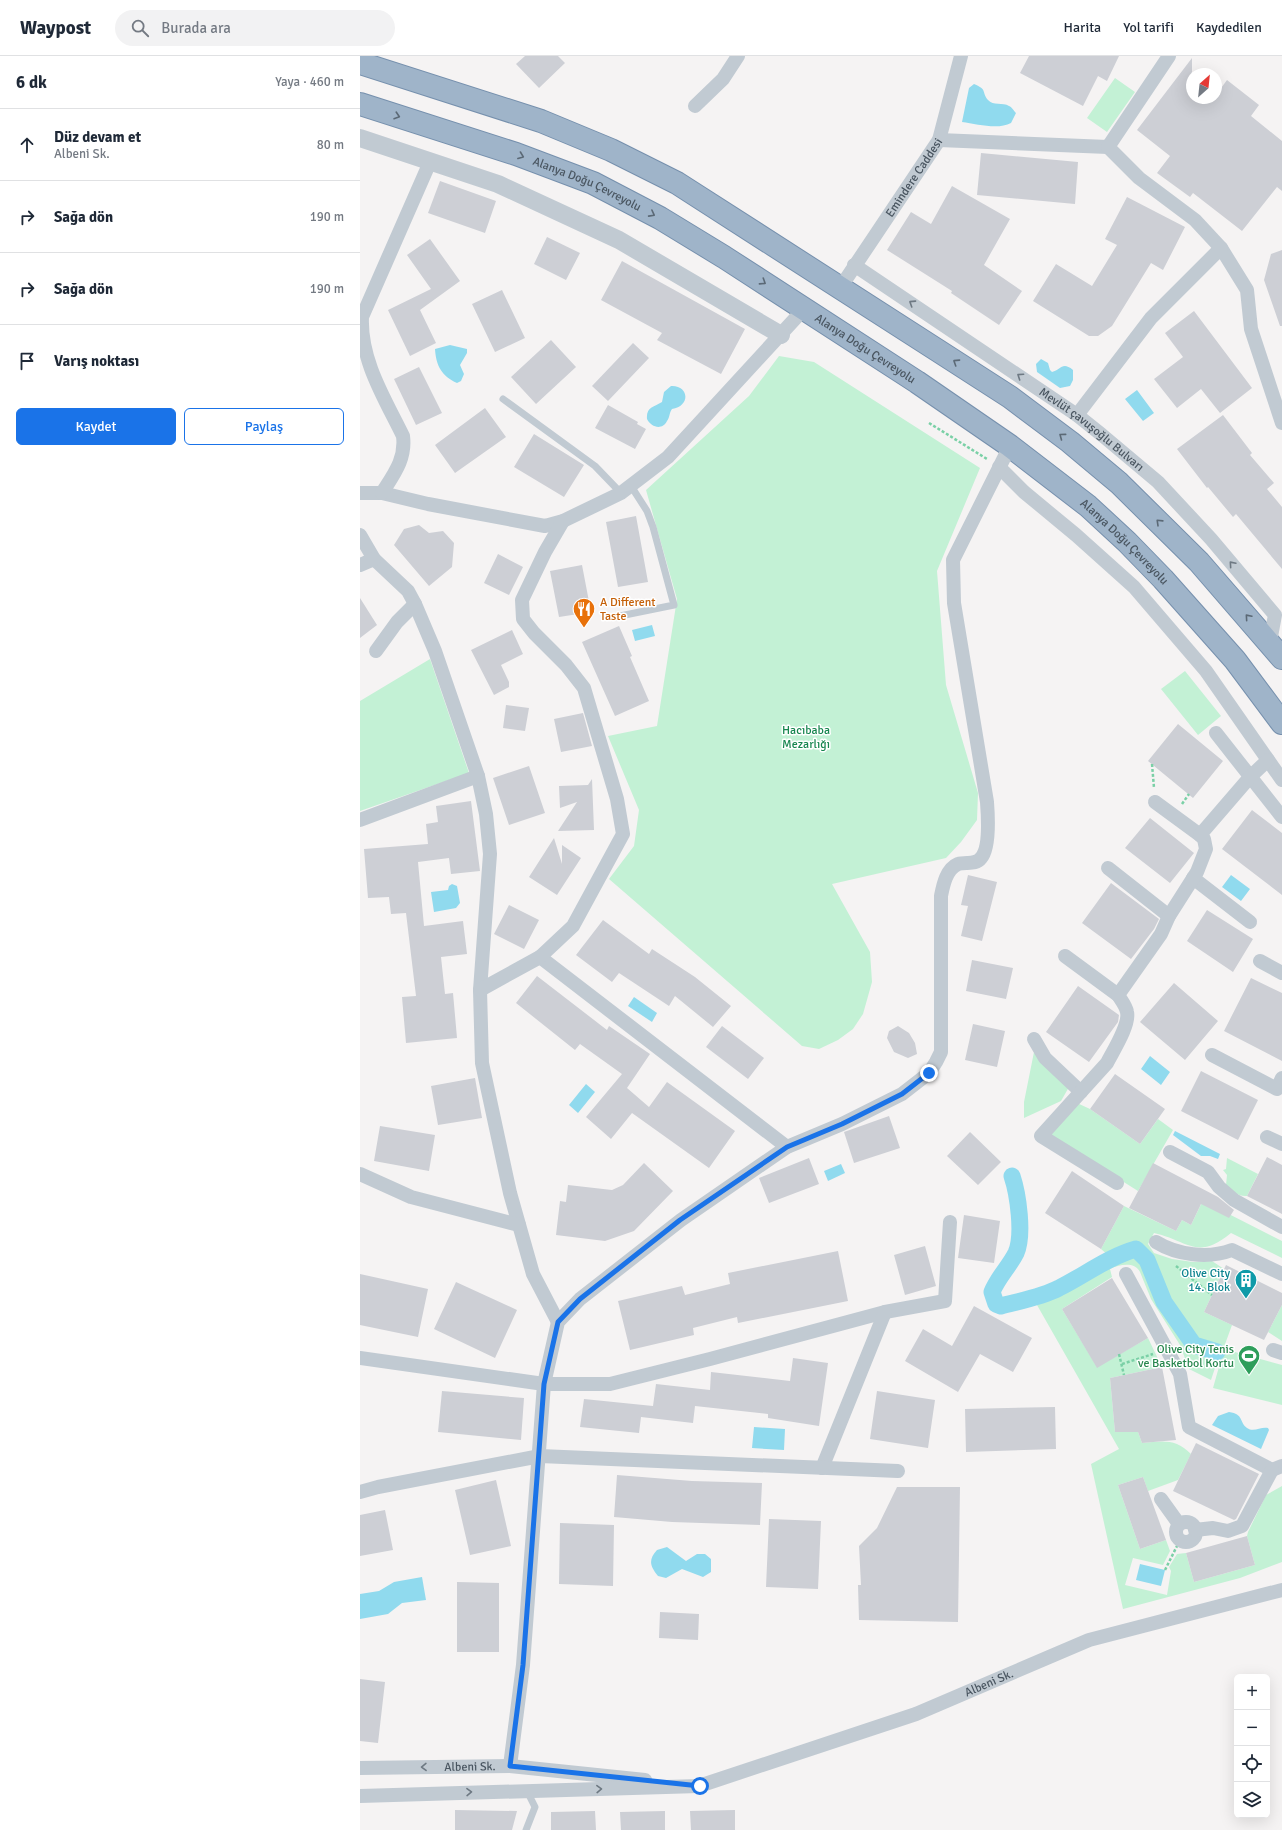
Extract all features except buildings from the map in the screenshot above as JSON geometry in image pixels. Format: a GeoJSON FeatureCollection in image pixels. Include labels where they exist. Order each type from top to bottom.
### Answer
{"type":"FeatureCollection","features":[{"type":"Feature","properties":{"kind":"highway"},"geometry":{"type":"LineString","coordinates":[[360,63],[541,121],[611,150],[677,183],[1010,397],[1075,447],[1119,483],[1199,562],[1278,650]]}},
{"type":"Feature","properties":{"kind":"highway","name":"Alanya Doğu Çevreyolu"},"geometry":{"type":"LineString","coordinates":[[360,104],[516,154],[593,183],[660,218],[917,382],[1010,446],[1088,506],[1127,542],[1163,579],[1235,660],[1282,723]]}},
{"type":"Feature","properties":{"kind":"street"},"geometry":{"type":"LineString","coordinates":[[695,106],[723,79],[738,56]]}},
{"type":"Feature","properties":{"kind":"street","name":"Emindere Caddesi"},"geometry":{"type":"LineString","coordinates":[[840,288],[854,265],[940,140],[961,56]]}},
{"type":"Feature","properties":{"kind":"street"},"geometry":{"type":"LineString","coordinates":[[1108,147],[1169,56]]}},
{"type":"Feature","properties":{"kind":"street"},"geometry":{"type":"LineString","coordinates":[[360,138],[498,184],[619,240],[781,335]]}},
{"type":"Feature","properties":{"kind":"street"},"geometry":{"type":"LineString","coordinates":[[940,140],[1108,147],[1139,178],[1195,220],[1221,248],[1247,290],[1251,329],[1282,423]]}},
{"type":"Feature","properties":{"kind":"street"},"geometry":{"type":"LineString","coordinates":[[382,493],[400,465],[404,444],[402,436],[366,357],[361,332],[362,318],[430,162]]}},
{"type":"Feature","properties":{"kind":"street"},"geometry":{"type":"LineString","coordinates":[[1077,415],[1152,318],[1221,248]]}},
{"type":"Feature","properties":{"kind":"street","name":"Mevlüt çavuşoğlu Bulvarı"},"geometry":{"type":"LineString","coordinates":[[854,265],[1077,415],[1158,482],[1211,539],[1275,614],[1278,650]]}},
{"type":"Feature","properties":{"kind":"street"},"geometry":{"type":"LineString","coordinates":[[360,494],[382,493],[428,504],[545,526],[563,521],[626,490],[668,457],[804,309]]}},
{"type":"Feature","properties":{"kind":"street"},"geometry":{"type":"LineString","coordinates":[[510,1766],[523,1665],[540,1456],[544,1384],[558,1322],[580,1299],[680,1220],[787,1147],[842,1124],[902,1094],[929,1073],[941,1052],[941,896],[945,879],[950,871],[958,864],[970,864],[983,857],[989,829],[987,802],[954,603],[953,560],[1010,446]]}},
{"type":"Feature","properties":{"kind":"street"},"geometry":{"type":"LineString","coordinates":[[999,467],[1024,492],[1076,535],[1134,587],[1206,672],[1282,780]]}},
{"type":"Feature","properties":{"kind":"street"},"geometry":{"type":"LineString","coordinates":[[480,990],[540,957],[573,926],[623,834],[617,799],[584,688],[566,665],[534,633],[523,619],[522,600],[545,552],[563,521]]}},
{"type":"Feature","properties":{"kind":"street"},"geometry":{"type":"LineString","coordinates":[[360,534],[374,559],[408,591],[415,604],[435,651],[478,776],[486,814],[490,854],[480,990],[482,1063],[510,1193],[533,1274],[558,1322]]}},
{"type":"Feature","properties":{"kind":"street"},"geometry":{"type":"LineString","coordinates":[[360,565],[374,559]]}},
{"type":"Feature","properties":{"kind":"street"},"geometry":{"type":"LineString","coordinates":[[376,651],[397,622],[415,604]]}},
{"type":"Feature","properties":{"kind":"street"},"geometry":{"type":"LineString","coordinates":[[1216,733],[1282,817]]}},
{"type":"Feature","properties":{"kind":"street"},"geometry":{"type":"LineString","coordinates":[[1200,835],[1250,777],[1268,760]]}},
{"type":"Feature","properties":{"kind":"street"},"geometry":{"type":"LineString","coordinates":[[360,820],[478,776]]}},
{"type":"Feature","properties":{"kind":"street"},"geometry":{"type":"LineString","coordinates":[[1118,995],[1161,934],[1169,916],[1202,861],[1206,849],[1204,839],[1200,835],[1154,802]]}},
{"type":"Feature","properties":{"kind":"street"},"geometry":{"type":"LineString","coordinates":[[1108,868],[1169,916]]}},
{"type":"Feature","properties":{"kind":"street"},"geometry":{"type":"LineString","coordinates":[[1193,878],[1250,922]]}},
{"type":"Feature","properties":{"kind":"street"},"geometry":{"type":"LineString","coordinates":[[1065,956],[1118,995],[1127,1012],[1125,1026],[1107,1062],[1041,1136],[1117,1183]]}},
{"type":"Feature","properties":{"kind":"street"},"geometry":{"type":"LineString","coordinates":[[540,957],[787,1147]]}},
{"type":"Feature","properties":{"kind":"street"},"geometry":{"type":"LineString","coordinates":[[1260,962],[1282,973]]}},
{"type":"Feature","properties":{"kind":"street"},"geometry":{"type":"LineString","coordinates":[[1034,1039],[1045,1058],[1081,1092]]}},
{"type":"Feature","properties":{"kind":"street"},"geometry":{"type":"LineString","coordinates":[[1212,1055],[1277,1089],[1282,1078]]}},
{"type":"Feature","properties":{"kind":"street"},"geometry":{"type":"LineString","coordinates":[[1267,1137],[1282,1144]]}},
{"type":"Feature","properties":{"kind":"street"},"geometry":{"type":"LineString","coordinates":[[1170,1152],[1208,1172],[1219,1186],[1234,1200],[1282,1227]]}},
{"type":"Feature","properties":{"kind":"street"},"geometry":{"type":"LineString","coordinates":[[360,1174],[411,1196],[519,1225]]}},
{"type":"Feature","properties":{"kind":"street"},"geometry":{"type":"LineString","coordinates":[[360,1358],[544,1384],[610,1384],[885,1312],[945,1301],[950,1222]]}},
{"type":"Feature","properties":{"kind":"street"},"geometry":{"type":"LineString","coordinates":[[1162,1246],[1198,1255],[1221,1253],[1232,1250],[1282,1274]]}},
{"type":"Feature","properties":{"kind":"street"},"geometry":{"type":"LineString","coordinates":[[1126,1274],[1180,1374],[1189,1427],[1277,1468],[1242,1526],[1228,1530],[1213,1528],[1195,1530]]}},
{"type":"Feature","properties":{"kind":"street"},"geometry":{"type":"LineString","coordinates":[[822,1468],[885,1312]]}},
{"type":"Feature","properties":{"kind":"street"},"geometry":{"type":"LineString","coordinates":[[360,1492],[378,1487],[540,1456],[898,1471]]}},
{"type":"Feature","properties":{"kind":"street"},"geometry":{"type":"LineString","coordinates":[[1161,1499],[1179,1524]]}},
{"type":"Feature","properties":{"kind":"street"},"geometry":{"type":"LineString","coordinates":[[1184,1522],[1191,1523],[1195,1530],[1194,1537],[1189,1541],[1180,1540],[1176,1531],[1179,1524],[1184,1522]]}},
{"type":"Feature","properties":{"kind":"street","name":"Albeni Sk."},"geometry":{"type":"LineString","coordinates":[[360,1796],[700,1786],[916,1714],[1089,1640],[1154,1625],[1282,1590]]}},
{"type":"Feature","properties":{"kind":"street","name":"Albeni Sk."},"geometry":{"type":"LineString","coordinates":[[360,1768],[510,1766],[700,1786]]}},
{"type":"Feature","properties":{"kind":"lane"},"geometry":{"type":"LineString","coordinates":[[503,399],[626,490],[647,511],[653,527],[674,605],[616,617]]}},
{"type":"Feature","properties":{"kind":"lane"},"geometry":{"type":"LineString","coordinates":[[526,1791],[534,1807],[526,1830]]}},
{"type":"Feature","properties":{"kind":"path"},"geometry":{"type":"LineString","coordinates":[[929,423],[999,467]]}},
{"type":"Feature","properties":{"kind":"path"},"geometry":{"type":"LineString","coordinates":[[1152,764],[1154,802]]}},
{"type":"Feature","properties":{"kind":"path"},"geometry":{"type":"LineString","coordinates":[[1162,1246],[1176,1267],[1212,1295]]}},
{"type":"Feature","properties":{"kind":"path"},"geometry":{"type":"LineString","coordinates":[[1122,1364],[1167,1349]]}},
{"type":"Feature","properties":{"kind":"path"},"geometry":{"type":"LineString","coordinates":[[1119,1354],[1124,1375]]}},
{"type":"Feature","properties":{"kind":"path"},"geometry":{"type":"LineString","coordinates":[[1165,1570],[1180,1540]]}},
{"type":"Feature","properties":{"kind":"green space"},"geometry":{"type":"Polygon","coordinates":[[[1115,78],[1135,92],[1107,132],[1087,118],[1115,78]]]}},
{"type":"Feature","properties":{"kind":"green space","name":"Hacıbaba Mezarlığı"},"geometry":{"type":"Polygon","coordinates":[[[779,356],[814,362],[980,468],[937,571],[946,685],[978,793],[977,820],[961,842],[946,858],[832,884],[870,952],[872,982],[863,1014],[853,1029],[838,1040],[819,1049],[802,1046],[609,879],[634,846],[639,810],[608,736],[657,726],[677,599],[646,490],[749,396],[779,356]]]}},
{"type":"Feature","properties":{"kind":"green space"},"geometry":{"type":"Polygon","coordinates":[[[430,659],[469,773],[360,811],[360,701],[430,659]]]}},
{"type":"Feature","properties":{"kind":"green space"},"geometry":{"type":"Polygon","coordinates":[[[1185,671],[1221,716],[1198,735],[1161,689],[1185,671]]]}},
{"type":"Feature","properties":{"kind":"green space"},"geometry":{"type":"Polygon","coordinates":[[[1035,1047],[1069,1087],[1061,1101],[1024,1118],[1024,1102],[1035,1047]]]}},
{"type":"Feature","properties":{"kind":"green space"},"geometry":{"type":"Polygon","coordinates":[[[1077,1103],[1090,1109],[1140,1144],[1158,1119],[1173,1130],[1138,1191],[1049,1135],[1077,1103]]]}},
{"type":"Feature","properties":{"kind":"green space"},"geometry":{"type":"Polygon","coordinates":[[[1227,1158],[1258,1174],[1247,1196],[1238,1195],[1226,1185],[1227,1175],[1223,1170],[1226,1169],[1227,1158]]]}},
{"type":"Feature","properties":{"kind":"green space"},"geometry":{"type":"Polygon","coordinates":[[[1206,1194],[1217,1208],[1282,1241],[1282,1258],[1231,1233],[1210,1246],[1201,1247],[1185,1244],[1154,1233],[1148,1244],[1154,1253],[1172,1259],[1193,1262],[1212,1261],[1224,1269],[1204,1312],[1232,1325],[1224,1347],[1220,1349],[1201,1344],[1196,1341],[1160,1286],[1154,1263],[1139,1248],[1135,1247],[1108,1255],[1101,1249],[1124,1206],[1176,1231],[1182,1220],[1191,1225],[1206,1194]]]}},
{"type":"Feature","properties":{"kind":"green space"},"geometry":{"type":"Polygon","coordinates":[[[1136,1252],[1145,1261],[1157,1299],[1192,1348],[1219,1356],[1211,1380],[1189,1369],[1180,1345],[1151,1299],[1140,1272],[1134,1266],[1122,1265],[1110,1269],[1112,1277],[1062,1309],[1097,1367],[1148,1338],[1162,1367],[1110,1378],[1115,1432],[1138,1432],[1142,1443],[1162,1441],[1174,1443],[1180,1445],[1191,1454],[1178,1480],[1148,1491],[1143,1477],[1118,1485],[1140,1549],[1166,1540],[1170,1551],[1163,1565],[1133,1558],[1125,1585],[1167,1595],[1171,1571],[1169,1567],[1177,1554],[1186,1553],[1194,1582],[1255,1565],[1247,1536],[1248,1532],[1266,1495],[1282,1486],[1282,1562],[1240,1578],[1123,1609],[1091,1464],[1119,1449],[1037,1305],[1120,1257],[1136,1252]]]}},
{"type":"Feature","properties":{"kind":"green space"},"geometry":{"type":"Polygon","coordinates":[[[1282,1305],[1282,1341],[1268,1332],[1282,1305]]]}},
{"type":"Feature","properties":{"kind":"green space","name":"Olive City Tenis ve Basketbol Kortu"},"geometry":{"type":"Polygon","coordinates":[[[1224,1349],[1282,1365],[1282,1405],[1213,1388],[1224,1349]]]}},
{"type":"Feature","properties":{"kind":"water"},"geometry":{"type":"Polygon","coordinates":[[[974,84],[983,89],[990,102],[1007,105],[1012,108],[1016,113],[1011,123],[994,126],[962,122],[969,88],[974,84]]]}},
{"type":"Feature","properties":{"kind":"water"},"geometry":{"type":"Polygon","coordinates":[[[450,345],[467,349],[467,353],[460,365],[464,374],[461,381],[457,383],[447,377],[441,370],[438,365],[436,355],[435,349],[450,345]]]}},
{"type":"Feature","properties":{"kind":"water"},"geometry":{"type":"Polygon","coordinates":[[[1041,359],[1048,363],[1052,372],[1064,366],[1073,370],[1073,380],[1070,386],[1060,388],[1037,372],[1036,364],[1041,359]]]}},
{"type":"Feature","properties":{"kind":"water"},"geometry":{"type":"Polygon","coordinates":[[[671,386],[677,387],[684,392],[685,400],[678,407],[672,409],[665,424],[660,427],[654,426],[647,419],[648,412],[651,408],[662,402],[664,392],[671,386]]]}},
{"type":"Feature","properties":{"kind":"water"},"geometry":{"type":"Polygon","coordinates":[[[1137,390],[1154,413],[1143,421],[1125,399],[1137,390]]]}},
{"type":"Feature","properties":{"kind":"water"},"geometry":{"type":"Polygon","coordinates":[[[652,625],[655,636],[635,641],[632,630],[652,625]]]}},
{"type":"Feature","properties":{"kind":"water"},"geometry":{"type":"Polygon","coordinates":[[[1231,875],[1250,889],[1241,901],[1222,887],[1231,875]]]}},
{"type":"Feature","properties":{"kind":"water"},"geometry":{"type":"Polygon","coordinates":[[[452,884],[457,886],[460,903],[456,908],[434,912],[431,892],[448,890],[449,886],[452,884]]]}},
{"type":"Feature","properties":{"kind":"water"},"geometry":{"type":"Polygon","coordinates":[[[634,997],[657,1013],[652,1022],[628,1006],[634,997]]]}},
{"type":"Feature","properties":{"kind":"water"},"geometry":{"type":"Polygon","coordinates":[[[1150,1056],[1170,1072],[1161,1085],[1141,1069],[1150,1056]]]}},
{"type":"Feature","properties":{"kind":"water"},"geometry":{"type":"Polygon","coordinates":[[[586,1084],[595,1092],[578,1113],[569,1105],[586,1084]]]}},
{"type":"Feature","properties":{"kind":"water"},"geometry":{"type":"Polygon","coordinates":[[[1175,1131],[1220,1154],[1218,1159],[1210,1156],[1201,1156],[1173,1135],[1175,1131]]]}},
{"type":"Feature","properties":{"kind":"water"},"geometry":{"type":"Polygon","coordinates":[[[841,1164],[845,1173],[828,1181],[824,1171],[841,1164]]]}},
{"type":"Feature","properties":{"kind":"water"},"geometry":{"type":"Polygon","coordinates":[[[1229,1412],[1237,1414],[1247,1428],[1255,1430],[1268,1428],[1269,1430],[1261,1449],[1212,1425],[1218,1416],[1229,1412]]]}},
{"type":"Feature","properties":{"kind":"water"},"geometry":{"type":"Polygon","coordinates":[[[754,1427],[785,1429],[784,1450],[752,1448],[754,1427]]]}},
{"type":"Feature","properties":{"kind":"water"},"geometry":{"type":"Polygon","coordinates":[[[667,1547],[686,1561],[697,1554],[705,1554],[711,1559],[711,1572],[703,1577],[682,1569],[666,1578],[658,1576],[653,1569],[651,1560],[657,1550],[667,1547]]]}},
{"type":"Feature","properties":{"kind":"water"},"geometry":{"type":"Polygon","coordinates":[[[1140,1564],[1165,1570],[1161,1586],[1136,1580],[1140,1564]]]}},
{"type":"Feature","properties":{"kind":"water"},"geometry":{"type":"Polygon","coordinates":[[[422,1577],[426,1600],[402,1603],[388,1614],[360,1619],[360,1594],[379,1591],[394,1582],[422,1577]]]}},
{"type":"Feature","properties":{"kind":"waterway"},"geometry":{"type":"LineString","coordinates":[[1012,1176],[1018,1204],[1020,1236],[1016,1253],[992,1292],[996,1304],[1001,1306],[1045,1294],[1069,1283],[1126,1252],[1136,1249],[1147,1260],[1164,1302],[1194,1345],[1217,1352]]}},
{"type":"Feature","properties":{"kind":"place","name":"A Different Taste"},"geometry":{"type":"Point","coordinates":[584,628]}},
{"type":"Feature","properties":{"kind":"place","name":"Olive City 14. Blok"},"geometry":{"type":"Point","coordinates":[1246,1300]}},
{"type":"Feature","properties":{"kind":"place","name":"Olive City Tenis ve Basketbol Kortu"},"geometry":{"type":"Point","coordinates":[1249,1376]}},
{"type":"Feature","properties":{"kind":"route"},"geometry":{"type":"LineString","coordinates":[[700,1786],[510,1766],[523,1665],[540,1456],[544,1384],[558,1322],[580,1299],[680,1220],[787,1147],[842,1124],[902,1094],[929,1073]]}}]}
